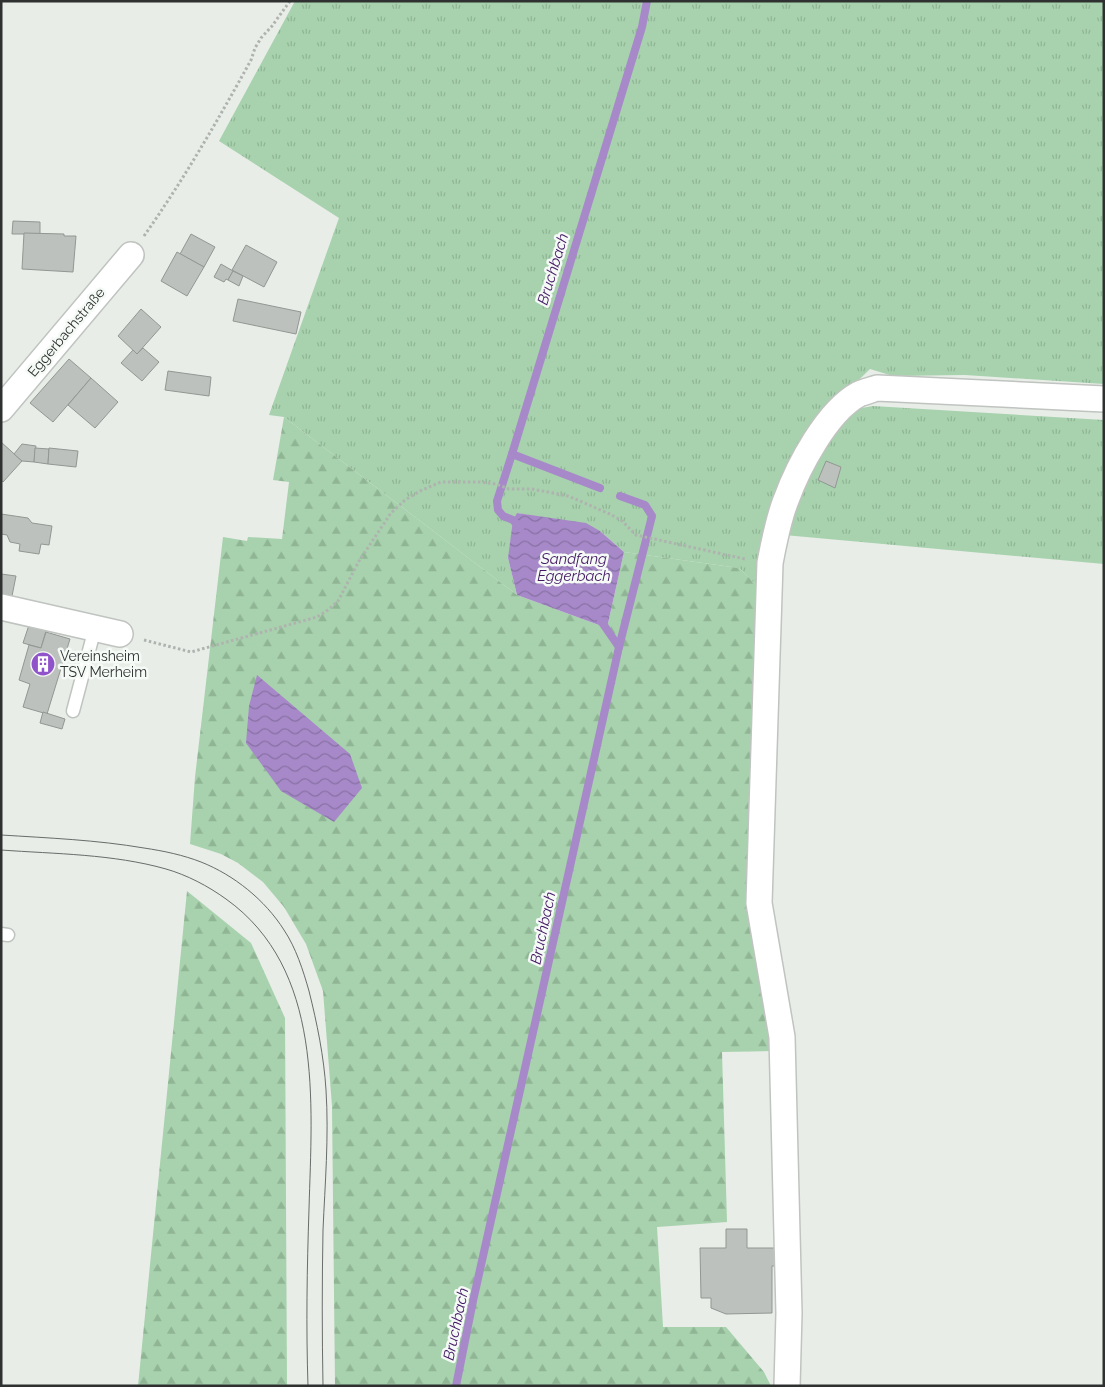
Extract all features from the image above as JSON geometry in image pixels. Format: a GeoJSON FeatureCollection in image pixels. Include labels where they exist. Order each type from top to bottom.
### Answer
{"type":"FeatureCollection","features":[{"type":"Feature","properties":{"kind":"street","name":"Eggerbachstraße"},"geometry":{"type":"LineString","coordinates":[[1,409],[130,254]]}},
{"type":"Feature","properties":{"kind":"street"},"geometry":{"type":"LineString","coordinates":[[787,1386],[789,1313],[782,1038],[759,903],[770,563],[779,521],[796,476],[818,438],[838,410],[859,394],[877,388],[1104,399]]}},
{"type":"Feature","properties":{"kind":"street"},"geometry":{"type":"LineString","coordinates":[[1,607],[120,634]]}},
{"type":"Feature","properties":{"kind":"lane"},"geometry":{"type":"LineString","coordinates":[[73,711],[95,628]]}},
{"type":"Feature","properties":{"kind":"path"},"geometry":{"type":"LineString","coordinates":[[130,254],[169,200],[197,155],[261,38],[290,1]]}},
{"type":"Feature","properties":{"kind":"path"},"geometry":{"type":"LineString","coordinates":[[120,634],[191,652],[317,617],[338,601],[374,538],[391,513],[405,500],[420,491],[441,482],[458,480],[496,484],[509,489],[532,489],[568,496],[610,514],[622,521],[636,535],[770,563]]}},
{"type":"Feature","properties":{"kind":"green space"},"geometry":{"type":"Polygon","coordinates":[[[295,1],[1104,1],[1104,384],[965,375],[893,376],[870,369],[829,409],[764,592],[739,568],[624,552],[600,531],[517,513],[508,558],[517,595],[284,417],[269,415],[339,218],[219,141],[295,1]]]}},
{"type":"Feature","properties":{"kind":"green space"},"geometry":{"type":"Polygon","coordinates":[[[873,406],[1104,420],[1104,564],[784,535],[818,452],[856,409],[873,406]]]}},
{"type":"Feature","properties":{"kind":"green space"},"geometry":{"type":"Polygon","coordinates":[[[284,417],[517,595],[607,628],[624,552],[739,568],[764,592],[772,1051],[722,1052],[727,1222],[657,1227],[663,1327],[726,1327],[764,1372],[771,1386],[335,1386],[332,1106],[323,991],[306,944],[284,907],[263,882],[238,863],[221,854],[190,844],[195,777],[223,537],[247,541],[248,537],[282,539],[289,482],[273,480],[284,417]]]}},
{"type":"Feature","properties":{"kind":"green space"},"geometry":{"type":"Polygon","coordinates":[[[187,891],[251,943],[285,1018],[287,1386],[138,1386],[187,891]]]}},
{"type":"Feature","properties":{"kind":"water","name":"Sandfang Eggerbach"},"geometry":{"type":"Polygon","coordinates":[[[517,513],[586,523],[600,531],[624,552],[607,628],[517,595],[508,558],[513,520],[517,513]]]}},
{"type":"Feature","properties":{"kind":"water"},"geometry":{"type":"Polygon","coordinates":[[[257,675],[350,754],[362,788],[334,822],[281,791],[246,743],[249,706],[257,675]]]}},
{"type":"Feature","properties":{"kind":"building"},"geometry":{"type":"Polygon","coordinates":[[[13,221],[40,222],[40,234],[12,234],[13,221]]]}},
{"type":"Feature","properties":{"kind":"building"},"geometry":{"type":"Polygon","coordinates":[[[24,233],[76,236],[73,272],[22,269],[24,233]]]}},
{"type":"Feature","properties":{"kind":"building"},"geometry":{"type":"Polygon","coordinates":[[[191,234],[215,247],[204,267],[180,254],[191,234]]]}},
{"type":"Feature","properties":{"kind":"building"},"geometry":{"type":"Polygon","coordinates":[[[246,245],[277,262],[264,287],[232,270],[246,245]]]}},
{"type":"Feature","properties":{"kind":"building"},"geometry":{"type":"Polygon","coordinates":[[[177,252],[204,267],[187,296],[161,281],[177,252]]]}},
{"type":"Feature","properties":{"kind":"building"},"geometry":{"type":"Polygon","coordinates":[[[221,264],[233,271],[228,280],[226,279],[224,282],[214,277],[221,264]]]}},
{"type":"Feature","properties":{"kind":"building"},"geometry":{"type":"Polygon","coordinates":[[[233,271],[243,276],[239,286],[228,280],[233,271]]]}},
{"type":"Feature","properties":{"kind":"building"},"geometry":{"type":"Polygon","coordinates":[[[238,299],[301,312],[296,334],[233,321],[238,299]]]}},
{"type":"Feature","properties":{"kind":"building"},"geometry":{"type":"Polygon","coordinates":[[[141,309],[161,327],[137,354],[118,336],[141,309]]]}},
{"type":"Feature","properties":{"kind":"building"},"geometry":{"type":"Polygon","coordinates":[[[143,348],[159,362],[142,381],[121,363],[133,350],[137,354],[143,348]]]}},
{"type":"Feature","properties":{"kind":"building"},"geometry":{"type":"Polygon","coordinates":[[[69,359],[91,378],[53,422],[30,403],[69,359]]]}},
{"type":"Feature","properties":{"kind":"building"},"geometry":{"type":"Polygon","coordinates":[[[168,371],[211,377],[209,396],[165,390],[168,371]]]}},
{"type":"Feature","properties":{"kind":"building"},"geometry":{"type":"Polygon","coordinates":[[[91,378],[118,402],[95,428],[68,405],[91,378]]]}},
{"type":"Feature","properties":{"kind":"building"},"geometry":{"type":"Polygon","coordinates":[[[1,442],[22,461],[3,482],[1,480],[1,442]]]}},
{"type":"Feature","properties":{"kind":"building"},"geometry":{"type":"Polygon","coordinates":[[[22,444],[36,446],[34,462],[22,461],[14,454],[22,444]]]}},
{"type":"Feature","properties":{"kind":"building"},"geometry":{"type":"Polygon","coordinates":[[[35,448],[49,449],[48,464],[34,462],[35,448]]]}},
{"type":"Feature","properties":{"kind":"building"},"geometry":{"type":"Polygon","coordinates":[[[49,448],[78,451],[76,467],[48,464],[49,448]]]}},
{"type":"Feature","properties":{"kind":"building"},"geometry":{"type":"Polygon","coordinates":[[[826,461],[841,467],[835,488],[818,480],[826,461]]]}},
{"type":"Feature","properties":{"kind":"building"},"geometry":{"type":"Polygon","coordinates":[[[1,514],[28,518],[32,523],[52,526],[49,545],[41,544],[39,554],[19,551],[20,544],[10,542],[7,535],[1,534],[1,514]]]}},
{"type":"Feature","properties":{"kind":"building"},"geometry":{"type":"Polygon","coordinates":[[[1,574],[16,576],[12,596],[1,594],[1,574]]]}},
{"type":"Feature","properties":{"kind":"building"},"geometry":{"type":"Polygon","coordinates":[[[31,619],[48,624],[41,648],[23,643],[31,619]]]}},
{"type":"Feature","properties":{"kind":"building","name":"Vereinsheim TSV Merheim"},"geometry":{"type":"Polygon","coordinates":[[[46,632],[70,639],[47,714],[23,707],[30,684],[19,680],[29,645],[41,648],[46,632]]]}},
{"type":"Feature","properties":{"kind":"building"},"geometry":{"type":"Polygon","coordinates":[[[43,712],[65,719],[62,729],[40,723],[43,712]]]}},
{"type":"Feature","properties":{"kind":"building"},"geometry":{"type":"Polygon","coordinates":[[[726,1229],[747,1229],[747,1248],[775,1248],[775,1266],[772,1266],[772,1313],[726,1314],[711,1308],[711,1298],[701,1298],[700,1248],[726,1248],[726,1229]]]}},
{"type":"Feature","properties":{"kind":"waterway","name":"Bruchbach"},"geometry":{"type":"LineString","coordinates":[[600,488],[512,454],[642,27],[647,1]]}},
{"type":"Feature","properties":{"kind":"waterway"},"geometry":{"type":"LineString","coordinates":[[512,454],[497,501],[498,510],[503,516],[513,520],[520,528]]}},
{"type":"Feature","properties":{"kind":"waterway","name":"Bruchbach"},"geometry":{"type":"LineString","coordinates":[[456,1386],[473,1301],[619,647],[652,516],[645,505],[620,496]]}},
{"type":"Feature","properties":{"kind":"waterway"},"geometry":{"type":"LineString","coordinates":[[601,621],[619,647]]}},
{"type":"Feature","properties":{"kind":"tram line"},"geometry":{"type":"LineString","coordinates":[[1,835],[109,843],[180,855],[213,867],[237,881],[268,909],[288,937],[299,959],[315,1015],[324,1065],[326,1090],[327,1143],[322,1269],[323,1386]]}},
{"type":"Feature","properties":{"kind":"tram line"},"geometry":{"type":"LineString","coordinates":[[1,850],[105,857],[146,864],[182,874],[205,885],[226,899],[258,928],[281,962],[296,1000],[305,1040],[310,1082],[311,1125],[307,1297],[308,1386]]}},
{"type":"Feature","properties":{"kind":"place","name":"Vereinsheim TSV Merheim"},"geometry":{"type":"Point","coordinates":[43,664]}}]}
